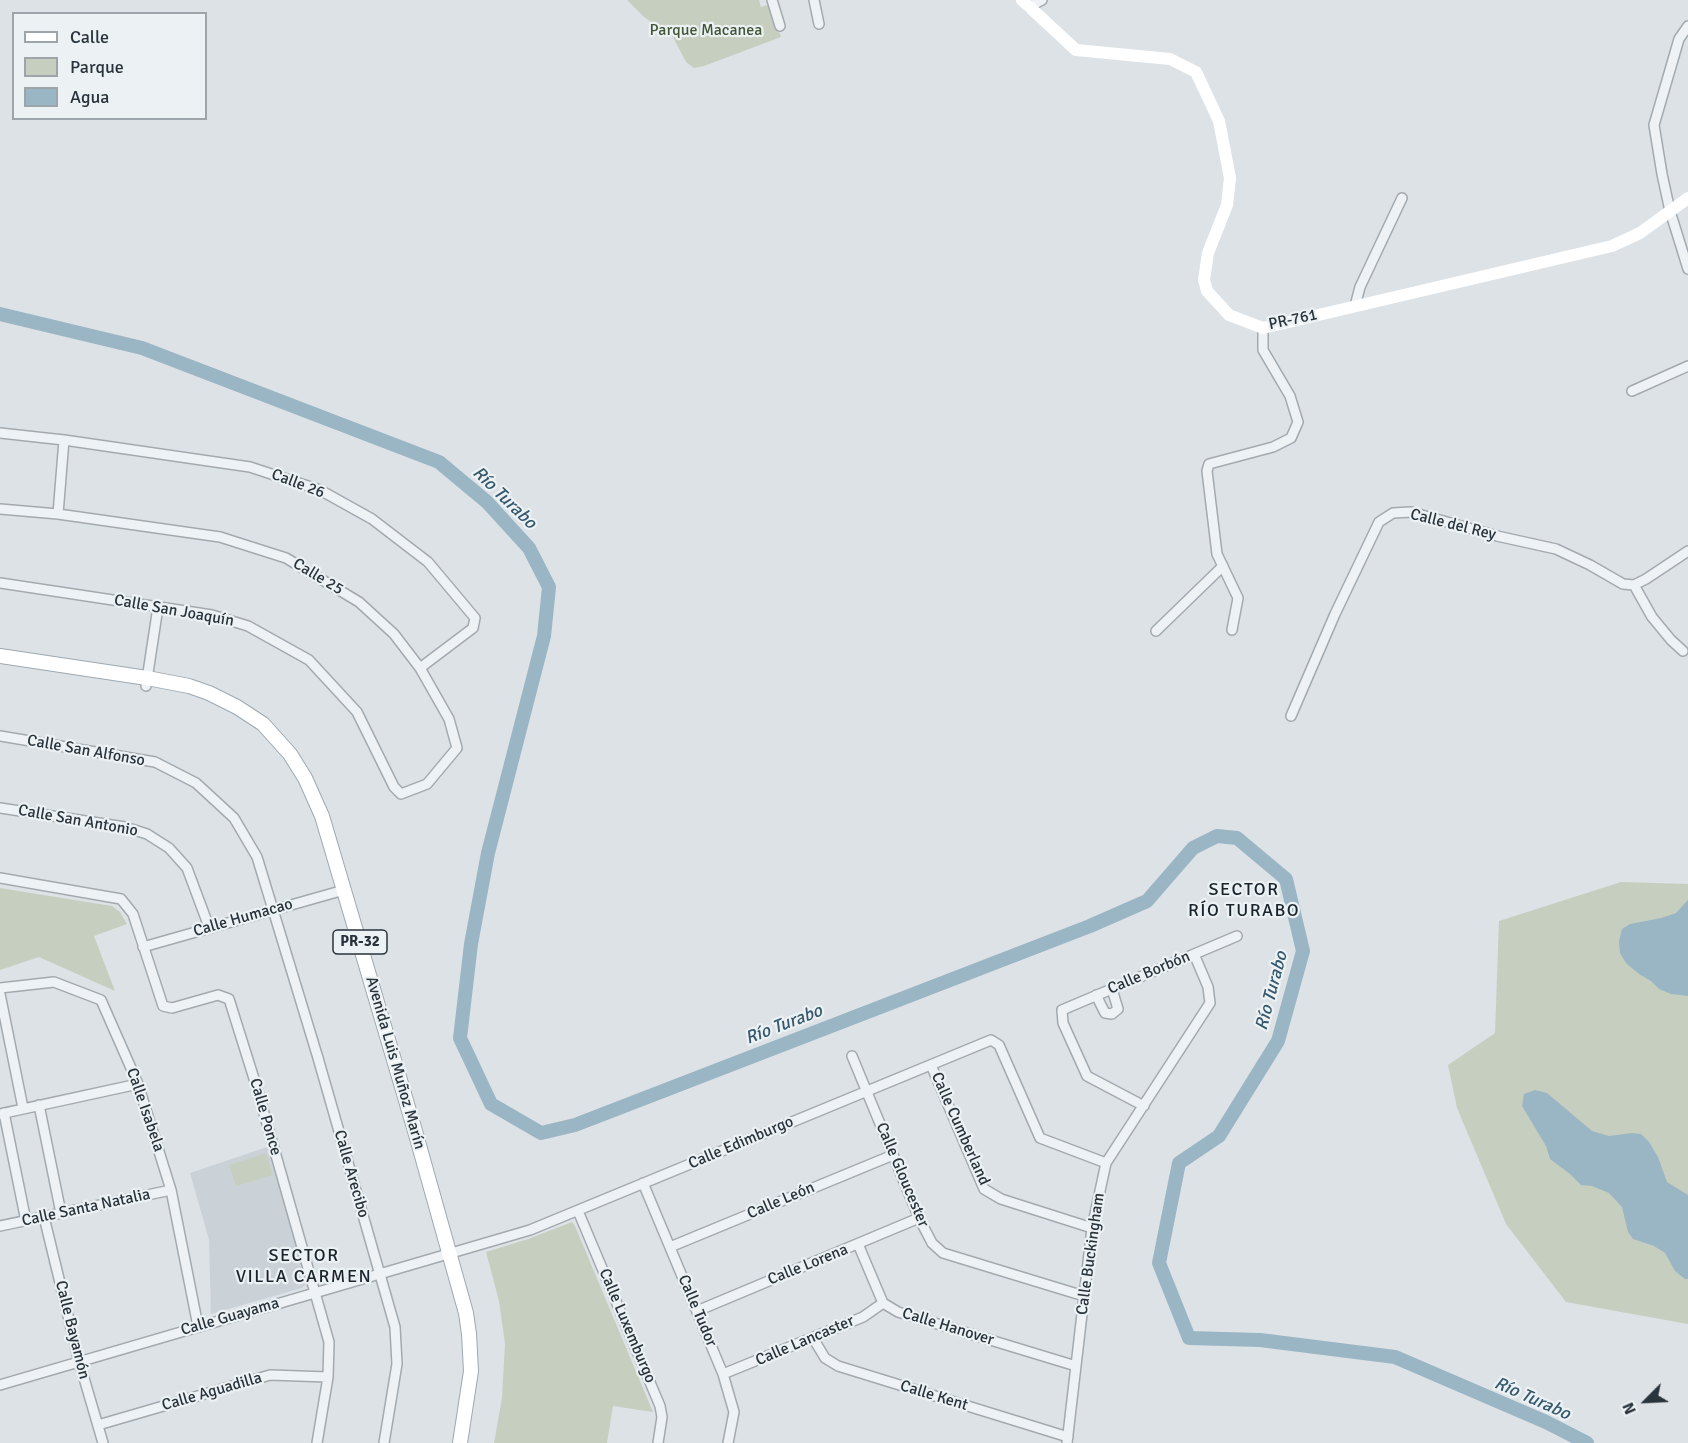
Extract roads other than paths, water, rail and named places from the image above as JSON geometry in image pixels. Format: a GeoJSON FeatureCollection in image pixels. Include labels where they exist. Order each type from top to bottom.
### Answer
{"type":"FeatureCollection","features":[{"type":"Feature","properties":{"kind":"main road","name":"Avenida Luis Muñoz Marín"},"geometry":{"type":"LineString","coordinates":[[0,656],[146,682]]}},
{"type":"Feature","properties":{"kind":"main road","name":"Avenida Luis Muñoz Marín"},"geometry":{"type":"LineString","coordinates":[[0,664],[189,686],[225,700],[263,724],[302,773],[317,801],[340,890],[466,1313],[470,1343],[470,1383],[460,1443]]}},
{"type":"Feature","properties":{"kind":"main road","name":"Avenida Luis Muñoz Marín"},"geometry":{"type":"LineString","coordinates":[[447,1253],[460,1318],[464,1367],[452,1443]]}},
{"type":"Feature","properties":{"kind":"street"},"geometry":{"type":"LineString","coordinates":[[772,0],[780,26]]}},
{"type":"Feature","properties":{"kind":"street"},"geometry":{"type":"LineString","coordinates":[[814,0],[819,24]]}},
{"type":"Feature","properties":{"kind":"street"},"geometry":{"type":"LineString","coordinates":[[1025,4],[1042,0]]}},
{"type":"Feature","properties":{"kind":"street","name":"PR-761"},"geometry":{"type":"LineString","coordinates":[[1025,4],[1076,50],[1170,59],[1196,72],[1219,121],[1230,178],[1227,205],[1208,253],[1204,280],[1207,291],[1229,315],[1263,328],[1612,246],[1640,233],[1688,198]]}},
{"type":"Feature","properties":{"kind":"street"},"geometry":{"type":"LineString","coordinates":[[1688,26],[1679,39],[1654,125],[1670,211],[1688,269]]}},
{"type":"Feature","properties":{"kind":"street"},"geometry":{"type":"LineString","coordinates":[[1355,306],[1360,287],[1402,198]]}},
{"type":"Feature","properties":{"kind":"street"},"geometry":{"type":"LineString","coordinates":[[1233,630],[1238,598],[1217,554],[1207,471],[1209,464],[1274,447],[1291,438],[1298,422],[1290,396],[1263,350],[1263,328]]}},
{"type":"Feature","properties":{"kind":"street"},"geometry":{"type":"LineString","coordinates":[[1632,391],[1688,366]]}},
{"type":"Feature","properties":{"kind":"street","name":"Calle 26"},"geometry":{"type":"LineString","coordinates":[[0,434],[64,440],[250,467],[320,490],[372,519],[428,562],[475,618],[473,628],[420,668]]}},
{"type":"Feature","properties":{"kind":"street"},"geometry":{"type":"LineString","coordinates":[[58,514],[64,440]]}},
{"type":"Feature","properties":{"kind":"street","name":"Calle 25"},"geometry":{"type":"LineString","coordinates":[[0,509],[58,514],[219,537],[286,558],[359,602],[394,634],[420,668],[448,719],[457,748],[427,784],[401,794],[394,787],[387,773]]}},
{"type":"Feature","properties":{"kind":"street","name":"Calle del Rey"},"geometry":{"type":"LineString","coordinates":[[1291,716],[1335,614],[1379,522],[1393,513],[1411,512],[1497,536],[1556,549],[1623,584],[1634,585]]}},
{"type":"Feature","properties":{"kind":"street"},"geometry":{"type":"LineString","coordinates":[[1683,651],[1652,617],[1634,585],[1688,551]]}},
{"type":"Feature","properties":{"kind":"street"},"geometry":{"type":"LineString","coordinates":[[1156,631],[1223,566]]}},
{"type":"Feature","properties":{"kind":"street","name":"Calle San Joaquín"},"geometry":{"type":"LineString","coordinates":[[0,583],[212,615],[248,626],[309,660],[357,712],[387,773]]}},
{"type":"Feature","properties":{"kind":"street"},"geometry":{"type":"LineString","coordinates":[[146,682],[158,607]]}},
{"type":"Feature","properties":{"kind":"street","name":"Calle San Alfonso"},"geometry":{"type":"LineString","coordinates":[[0,736],[155,762],[196,783],[234,818],[257,857],[273,909]]}},
{"type":"Feature","properties":{"kind":"street","name":"Calle San Antonio"},"geometry":{"type":"LineString","coordinates":[[0,808],[124,827],[147,834],[169,848],[187,868],[209,927]]}},
{"type":"Feature","properties":{"kind":"street","name":"Calle Ponce"},"geometry":{"type":"LineString","coordinates":[[0,878],[121,899],[133,914],[163,1006],[172,1008],[218,994],[229,999],[329,1342],[328,1377],[316,1443]]}},
{"type":"Feature","properties":{"kind":"street","name":"Calle Humacao"},"geometry":{"type":"LineString","coordinates":[[143,946],[340,890]]}},
{"type":"Feature","properties":{"kind":"street","name":"Calle Arecibo"},"geometry":{"type":"LineString","coordinates":[[273,909],[395,1327],[397,1365],[384,1443]]}},
{"type":"Feature","properties":{"kind":"street","name":"Calle Borbón"},"geometry":{"type":"LineString","coordinates":[[1144,1107],[1087,1076],[1063,1023],[1062,1010],[1237,936]]}},
{"type":"Feature","properties":{"kind":"street","name":"Calle Buckingham"},"geometry":{"type":"LineString","coordinates":[[1068,1440],[1092,1228],[1106,1163],[1210,1003],[1208,987],[1194,954]]}},
{"type":"Feature","properties":{"kind":"street","name":"Calle Isabela"},"geometry":{"type":"LineString","coordinates":[[0,988],[54,982],[101,1000],[138,1084],[171,1190],[198,1326]]}},
{"type":"Feature","properties":{"kind":"street"},"geometry":{"type":"LineString","coordinates":[[1096,995],[1105,1012],[1112,1014],[1119,1009],[1112,989]]}},
{"type":"Feature","properties":{"kind":"street"},"geometry":{"type":"LineString","coordinates":[[0,994],[23,1108]]}},
{"type":"Feature","properties":{"kind":"street","name":"Calle Edimburgo"},"geometry":{"type":"LineString","coordinates":[[496,1240],[530,1230],[578,1211],[991,1040],[999,1045],[1040,1138],[1106,1163]]}},
{"type":"Feature","properties":{"kind":"street","name":"Calle Gloucester"},"geometry":{"type":"LineString","coordinates":[[852,1056],[932,1244],[943,1253],[1084,1296]]}},
{"type":"Feature","properties":{"kind":"street","name":"Calle Cumberland"},"geometry":{"type":"LineString","coordinates":[[931,1065],[984,1189],[1001,1199],[1092,1228]]}},
{"type":"Feature","properties":{"kind":"street"},"geometry":{"type":"LineString","coordinates":[[26,1221],[2,1113],[138,1084]]}},
{"type":"Feature","properties":{"kind":"street"},"geometry":{"type":"LineString","coordinates":[[39,1105],[61,1213]]}},
{"type":"Feature","properties":{"kind":"street","name":"Calle León"},"geometry":{"type":"LineString","coordinates":[[670,1247],[893,1155]]}},
{"type":"Feature","properties":{"kind":"street","name":"Calle Tudor"},"geometry":{"type":"LineString","coordinates":[[644,1183],[723,1374],[734,1412],[728,1443]]}},
{"type":"Feature","properties":{"kind":"street","name":"Calle Santa Natalia"},"geometry":{"type":"LineString","coordinates":[[0,1226],[171,1190]]}},
{"type":"Feature","properties":{"kind":"street","name":"Calle Luxemburgo"},"geometry":{"type":"LineString","coordinates":[[578,1211],[660,1406],[662,1417],[658,1443]]}},
{"type":"Feature","properties":{"kind":"street","name":"Calle Bayamón"},"geometry":{"type":"LineString","coordinates":[[44,1217],[79,1361],[103,1443]]}},
{"type":"Feature","properties":{"kind":"street","name":"Calle Lorena"},"geometry":{"type":"LineString","coordinates":[[697,1311],[919,1218]]}},
{"type":"Feature","properties":{"kind":"street","name":"Calle Guayama"},"geometry":{"type":"LineString","coordinates":[[0,1384],[496,1240]]}},
{"type":"Feature","properties":{"kind":"street","name":"Calle Hanover"},"geometry":{"type":"LineString","coordinates":[[858,1244],[884,1303],[898,1312],[1076,1366]]}},
{"type":"Feature","properties":{"kind":"street","name":"Calle Lancaster"},"geometry":{"type":"LineString","coordinates":[[723,1374],[863,1317],[884,1303]]}},
{"type":"Feature","properties":{"kind":"street","name":"Calle Kent"},"geometry":{"type":"LineString","coordinates":[[813,1338],[825,1358],[838,1366],[1068,1440]]}},
{"type":"Feature","properties":{"kind":"street","name":"Calle Aguadilla"},"geometry":{"type":"LineString","coordinates":[[98,1425],[270,1375],[328,1377]]}},
{"type":"Feature","properties":{"kind":"water"},"geometry":{"type":"Polygon","coordinates":[[[1688,900],[1688,996],[1671,994],[1659,989],[1639,974],[1626,963],[1620,953],[1619,941],[1622,929],[1630,924],[1676,913],[1688,900]]]}},
{"type":"Feature","properties":{"kind":"water"},"geometry":{"type":"Polygon","coordinates":[[[1535,1090],[1547,1093],[1592,1131],[1609,1136],[1641,1134],[1649,1142],[1658,1157],[1667,1182],[1688,1195],[1688,1279],[1675,1271],[1665,1253],[1654,1246],[1633,1239],[1628,1232],[1622,1207],[1609,1193],[1592,1186],[1581,1185],[1550,1159],[1546,1146],[1522,1106],[1524,1094],[1535,1090]]]}},
{"type":"Feature","properties":{"kind":"waterway","name":"Río Turabo"},"geometry":{"type":"LineString","coordinates":[[0,314],[142,348],[439,462],[487,502],[529,548],[549,587],[544,636],[488,853],[471,944],[460,1038],[491,1104],[541,1133],[575,1125],[1090,926],[1147,901],[1193,848],[1217,836],[1237,838],[1286,879],[1303,951],[1278,1041],[1219,1136],[1179,1163],[1159,1263],[1189,1338],[1260,1340],[1395,1357],[1546,1422],[1587,1443]]}},
{"type":"Feature","properties":{"kind":"district","name":"SECTOR RÍO TURABO"},"geometry":{"type":"Point","coordinates":[1244,900]}},
{"type":"Feature","properties":{"kind":"district","name":"SECTOR VILLA CARMEN"},"geometry":{"type":"Point","coordinates":[304,1266]}},
{"type":"Feature","properties":{"kind":"park label","name":"Parque Macanea"},"geometry":{"type":"Point","coordinates":[706,31]}}]}
